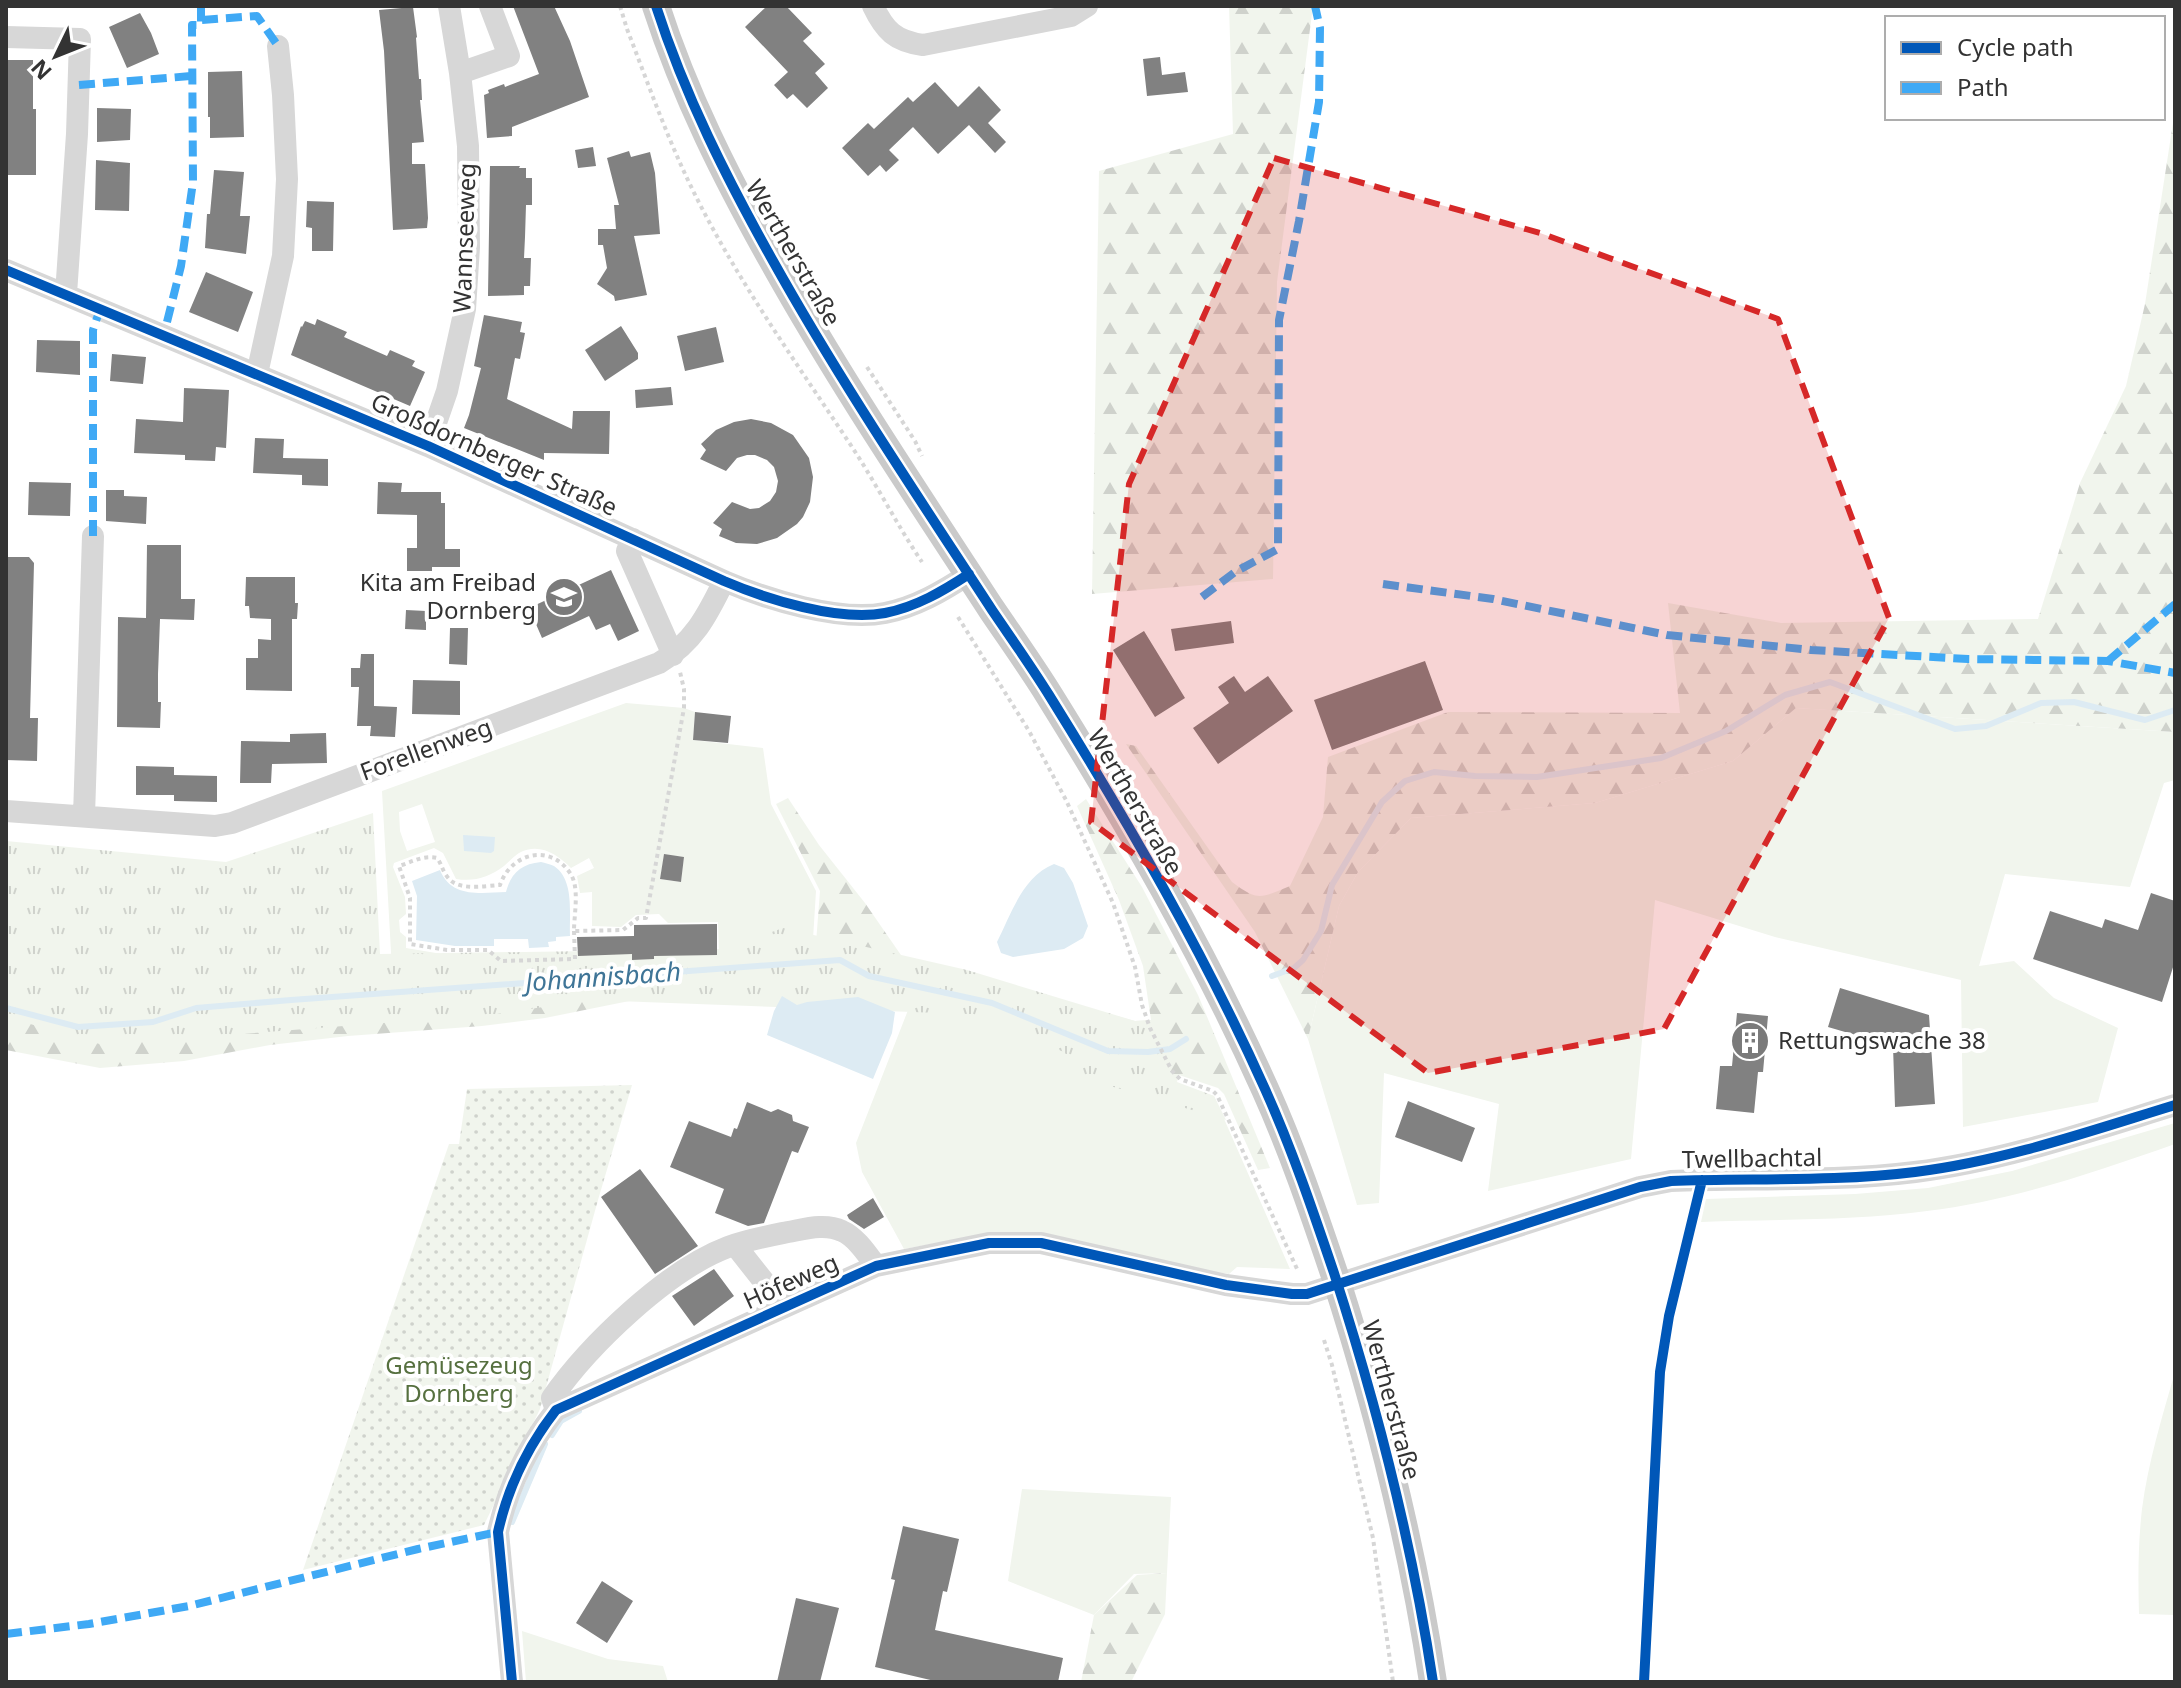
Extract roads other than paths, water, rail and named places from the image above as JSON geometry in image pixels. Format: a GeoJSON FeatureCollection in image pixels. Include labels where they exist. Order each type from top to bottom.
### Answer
{"type":"FeatureCollection","features":[{"type":"Feature","properties":{"kind":"main road","name":"Wertherstraße"},"geometry":{"type":"LineString","coordinates":[[656,6],[683,80],[718,161],[749,218],[840,374],[1048,693],[1186,930],[1264,1088],[1292,1154],[1353,1330],[1383,1442],[1421,1610],[1433,1682]]}},
{"type":"Feature","properties":{"kind":"street","name":"Wannseeweg"},"geometry":{"type":"LineString","coordinates":[[428,446],[447,391],[465,309],[469,247],[468,146],[449,6]]}},
{"type":"Feature","properties":{"kind":"street"},"geometry":{"type":"LineString","coordinates":[[460,73],[509,56],[490,6]]}},
{"type":"Feature","properties":{"kind":"street"},"geometry":{"type":"LineString","coordinates":[[873,6],[891,34],[908,43],[923,45],[1071,16],[1087,6]]}},
{"type":"Feature","properties":{"kind":"street"},"geometry":{"type":"LineString","coordinates":[[6,37],[80,39],[66,294]]}},
{"type":"Feature","properties":{"kind":"street"},"geometry":{"type":"LineString","coordinates":[[257,374],[283,256],[287,179],[278,46]]}},
{"type":"Feature","properties":{"kind":"street","name":"Großdornberger Straße"},"geometry":{"type":"LineString","coordinates":[[6,270],[428,446],[758,595],[827,611],[884,614],[942,592],[969,574]]}},
{"type":"Feature","properties":{"kind":"street"},"geometry":{"type":"LineString","coordinates":[[84,816],[93,536]]}},
{"type":"Feature","properties":{"kind":"street"},"geometry":{"type":"LineString","coordinates":[[633,539],[627,551],[673,655]]}},
{"type":"Feature","properties":{"kind":"street","name":"Forellenweg"},"geometry":{"type":"LineString","coordinates":[[6,811],[215,826],[232,823],[659,663],[690,640],[724,581]]}},
{"type":"Feature","properties":{"kind":"street","name":"Twellbachtal"},"geometry":{"type":"LineString","coordinates":[[1338,1285],[1640,1187],[1671,1181],[1863,1177],[1916,1172],[1976,1162],[2055,1142],[2175,1105]]}},
{"type":"Feature","properties":{"kind":"street"},"geometry":{"type":"LineString","coordinates":[[512,1682],[498,1532],[503,1508],[521,1466],[538,1433],[556,1410],[552,1398],[567,1376],[638,1305],[693,1265],[735,1245],[820,1226],[843,1231],[863,1247],[876,1266]]}},
{"type":"Feature","properties":{"kind":"street","name":"Höfeweg"},"geometry":{"type":"LineString","coordinates":[[556,1410],[876,1266],[989,1243],[1041,1243],[1226,1285],[1277,1292],[1307,1294],[1338,1285]]}},
{"type":"Feature","properties":{"kind":"street"},"geometry":{"type":"LineString","coordinates":[[735,1245],[784,1307]]}},
{"type":"Feature","properties":{"kind":"waterway","name":"Johannisbach"},"geometry":{"type":"LineString","coordinates":[[1272,976],[1294,968],[1303,960],[1321,931],[1332,885],[1382,802],[1405,781],[1434,772],[1537,777],[1661,758],[1726,731],[1785,695],[1830,682],[1955,729],[1986,726],[2041,703],[2074,702],[2145,720],[2175,710]]}},
{"type":"Feature","properties":{"kind":"waterway","name":"Johannisbach"},"geometry":{"type":"LineString","coordinates":[[6,1008],[78,1027],[153,1022],[196,1008],[840,960],[869,976],[992,1003],[1108,1051],[1170,1049],[1186,1039]]}},
{"type":"Feature","properties":{"kind":"waterway"},"geometry":{"type":"LineString","coordinates":[[552,1435],[561,1421],[579,1411]]}},
{"type":"Feature","properties":{"kind":"waterway"},"geometry":{"type":"LineString","coordinates":[[512,1522],[545,1444]]}},
{"type":"Feature","properties":{"kind":"place","name":"Kita am Freibad Dornberg"},"geometry":{"type":"Point","coordinates":[564,597]}},
{"type":"Feature","properties":{"kind":"place","name":"Rettungswache 38"},"geometry":{"type":"Point","coordinates":[1750,1041]}},
{"type":"Feature","properties":{"kind":"park label","name":"Gemüsezeug Dornberg"},"geometry":{"type":"Point","coordinates":[459,1380]}}]}
